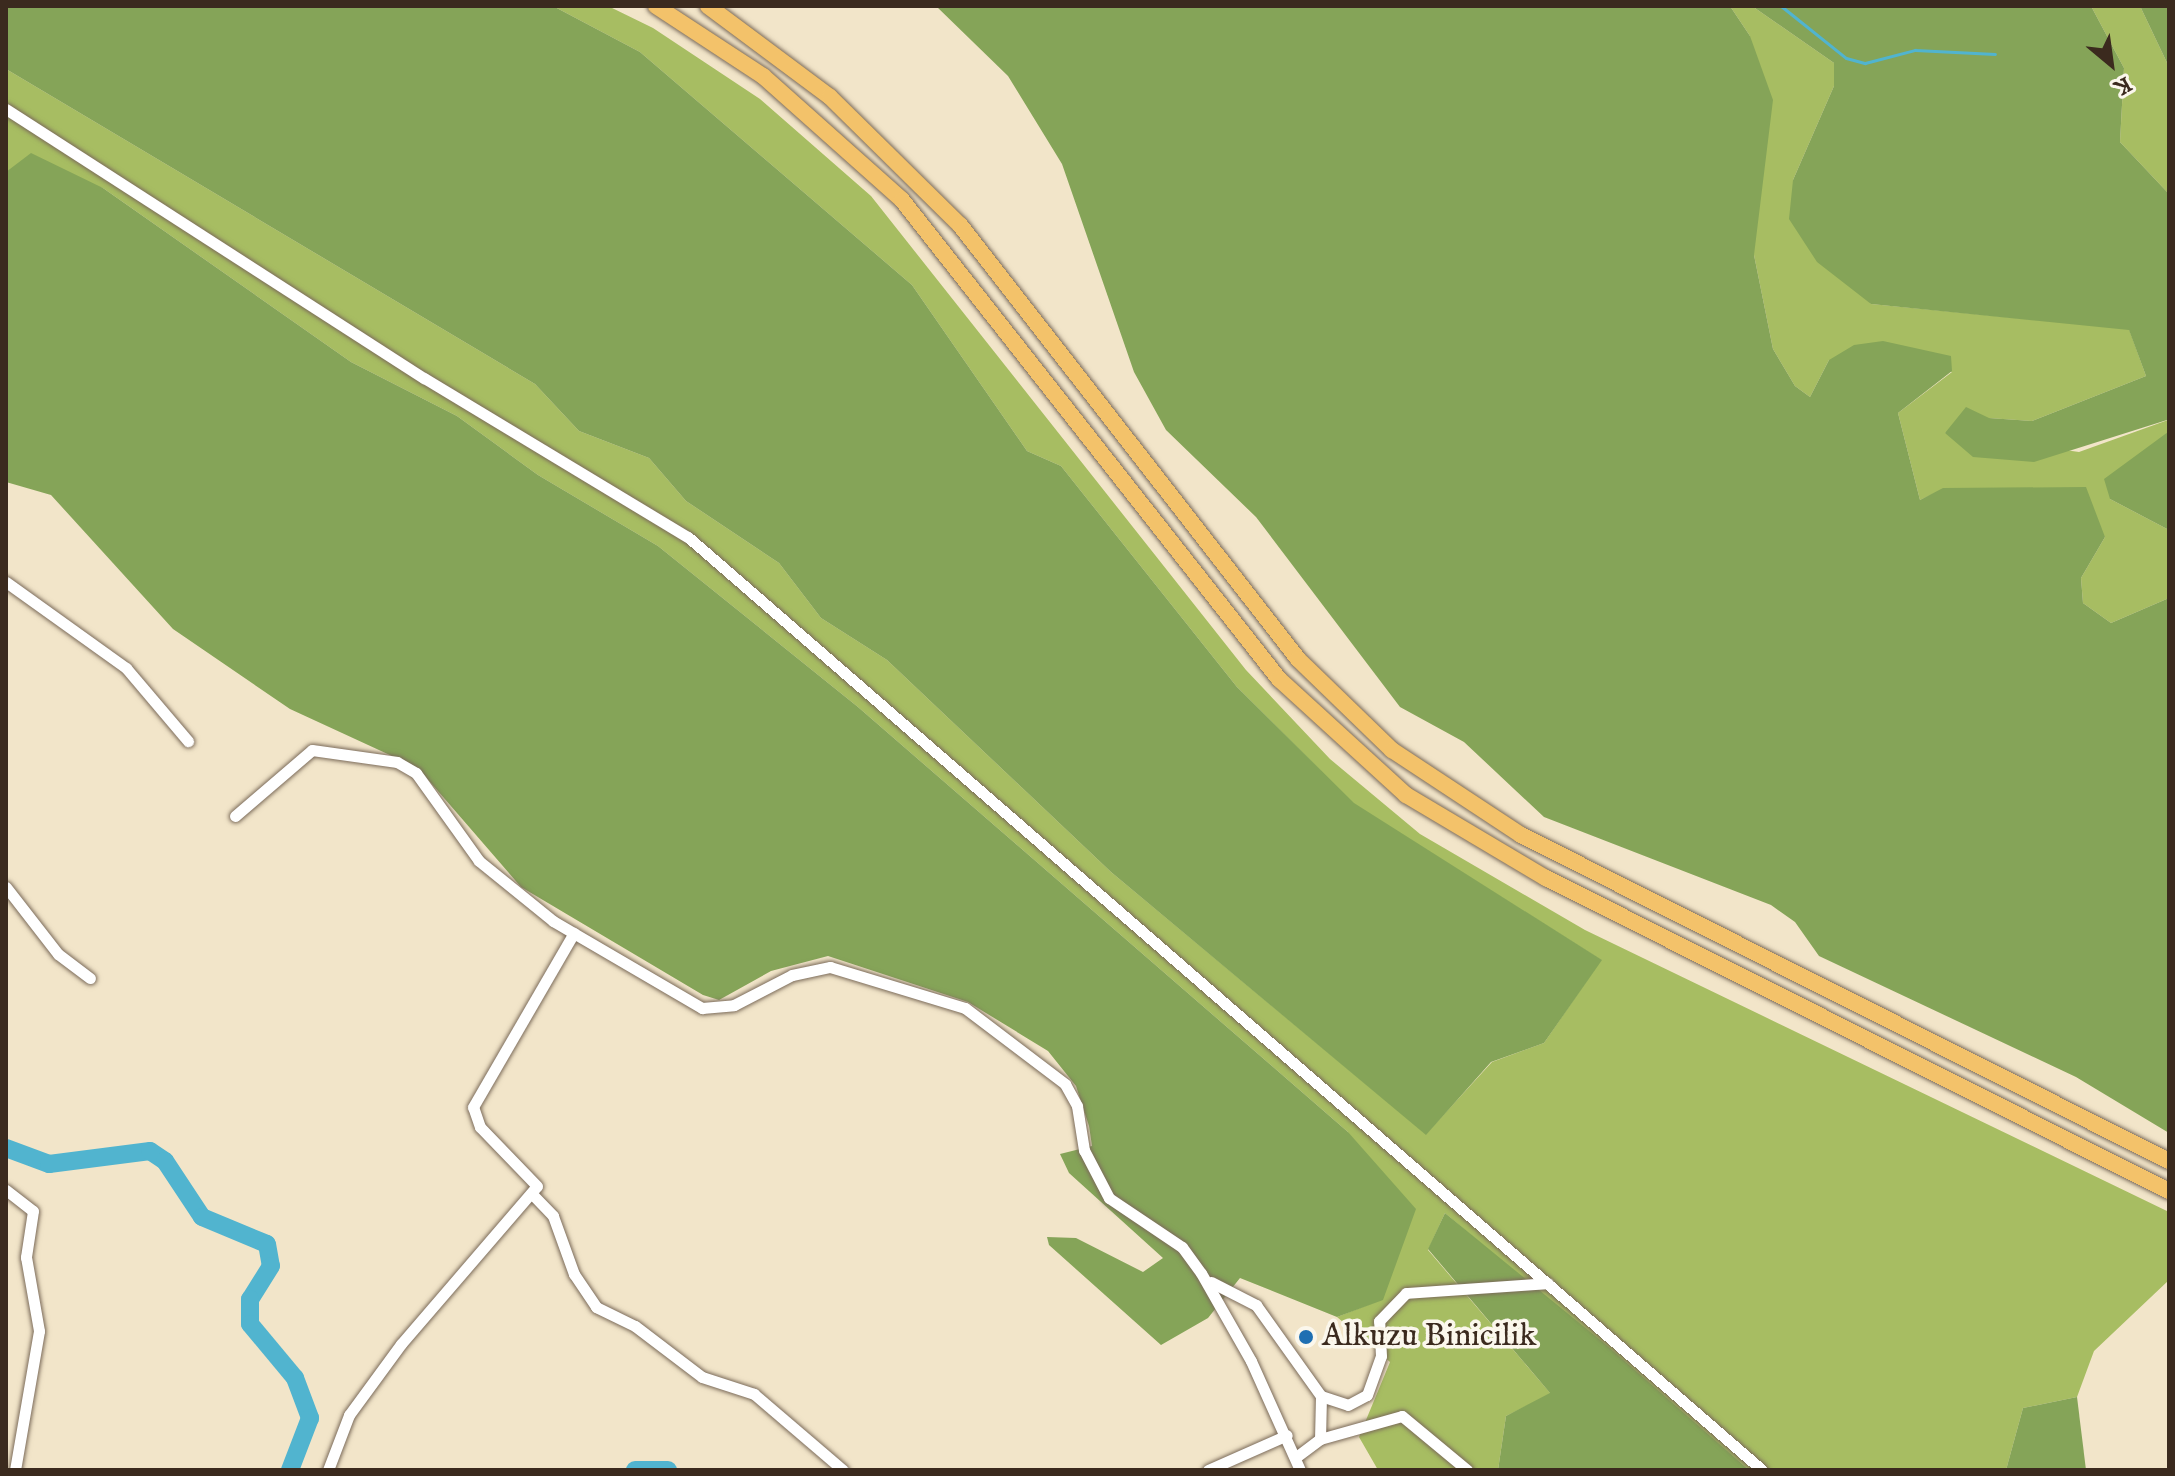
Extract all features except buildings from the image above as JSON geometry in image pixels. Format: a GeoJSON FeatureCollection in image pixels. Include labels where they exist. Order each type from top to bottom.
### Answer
{"type":"FeatureCollection","features":[{"type":"Feature","properties":{"kind":"highway"},"geometry":{"type":"LineString","coordinates":[[656,6],[763,76],[902,200],[1279,679],[1406,795],[1546,878],[2169,1191]]}},
{"type":"Feature","properties":{"kind":"highway"},"geometry":{"type":"LineString","coordinates":[[708,6],[830,97],[960,225],[1298,659],[1392,750],[1521,835],[2169,1161]]}},
{"type":"Feature","properties":{"kind":"street"},"geometry":{"type":"LineString","coordinates":[[6,109],[424,378],[688,537],[1762,1470]]}},
{"type":"Feature","properties":{"kind":"street"},"geometry":{"type":"LineString","coordinates":[[6,582],[126,668],[188,741]]}},
{"type":"Feature","properties":{"kind":"street"},"geometry":{"type":"LineString","coordinates":[[235,816],[312,750],[397,762],[416,773],[479,861],[574,933],[702,1008],[734,1005],[792,975],[830,967],[965,1008],[1065,1084],[1077,1106],[1084,1150],[1109,1198],[1182,1247],[1201,1273],[1287,1435],[1300,1470]]}},
{"type":"Feature","properties":{"kind":"street"},"geometry":{"type":"LineString","coordinates":[[6,887],[58,954],[90,978]]}},
{"type":"Feature","properties":{"kind":"street"},"geometry":{"type":"LineString","coordinates":[[328,1470],[349,1415],[401,1344],[533,1195],[533,1178],[480,1127],[473,1107],[574,933]]}},
{"type":"Feature","properties":{"kind":"street"},"geometry":{"type":"LineString","coordinates":[[6,1190],[33,1211],[26,1257],[39,1331],[15,1470]]}},
{"type":"Feature","properties":{"kind":"street"},"geometry":{"type":"LineString","coordinates":[[533,1195],[553,1216],[574,1274],[596,1307],[635,1326],[702,1377],[754,1394],[843,1470]]}},
{"type":"Feature","properties":{"kind":"street"},"geometry":{"type":"LineString","coordinates":[[1201,1273],[1256,1305],[1321,1396],[1348,1405],[1367,1395],[1378,1371],[1383,1311],[1406,1293],[1548,1283]]}},
{"type":"Feature","properties":{"kind":"street"},"geometry":{"type":"LineString","coordinates":[[1320,1439],[1321,1396]]}},
{"type":"Feature","properties":{"kind":"street"},"geometry":{"type":"LineString","coordinates":[[1295,1458],[1320,1439],[1402,1416],[1467,1470]]}},
{"type":"Feature","properties":{"kind":"street"},"geometry":{"type":"LineString","coordinates":[[1208,1470],[1287,1435]]}},
{"type":"Feature","properties":{"kind":"green space"},"geometry":{"type":"Polygon","coordinates":[[[6,6],[553,6],[640,52],[912,285],[1027,451],[1061,466],[1237,687],[1354,803],[1602,960],[1544,1043],[1491,1062],[1426,1135],[1111,872],[887,660],[821,618],[779,563],[686,501],[649,458],[579,431],[535,384],[6,69],[6,6]]]}},
{"type":"Feature","properties":{"kind":"green space"},"geometry":{"type":"Polygon","coordinates":[[[553,6],[608,6],[653,28],[760,99],[871,196],[1246,670],[1330,759],[1420,834],[1585,930],[2169,1212],[2169,1280],[2094,1351],[2077,1397],[2023,1408],[2006,1470],[1749,1470],[1445,1213],[1428,1250],[1551,1394],[1506,1416],[1498,1470],[1378,1470],[1359,1437],[1390,1362],[1337,1317],[1383,1299],[1348,1132],[858,707],[658,546],[538,475],[457,416],[351,362],[103,188],[6,172],[6,69],[535,384],[579,431],[649,458],[686,501],[779,563],[821,618],[887,660],[1111,872],[1426,1134],[1492,1062],[1544,1043],[1601,960],[1354,804],[1237,687],[1061,466],[1027,451],[912,285],[640,52],[553,6]]]}},
{"type":"Feature","properties":{"kind":"green space"},"geometry":{"type":"Polygon","coordinates":[[[936,6],[1730,6],[1750,36],[1773,100],[1754,255],[1773,349],[1795,386],[1810,397],[1829,360],[1854,345],[1883,341],[1951,356],[1952,371],[1898,413],[1920,500],[1943,488],[2086,487],[2105,537],[2081,578],[2083,603],[2111,623],[2169,598],[2169,1133],[2076,1077],[1819,956],[1795,922],[1771,905],[1544,817],[1464,742],[1400,707],[1256,517],[1166,430],[1134,372],[1062,164],[1008,76],[936,6]]]}},
{"type":"Feature","properties":{"kind":"green space"},"geometry":{"type":"Polygon","coordinates":[[[1730,6],[1752,6],[1834,63],[1834,86],[1793,180],[1871,304],[2129,329],[2146,376],[2032,421],[1988,418],[1945,433],[2079,452],[2168,420],[2168,432],[2110,499],[2169,530],[2169,598],[2111,623],[2083,603],[2081,578],[2105,537],[2000,493],[1943,489],[1920,500],[1898,413],[1952,372],[1829,360],[1810,397],[1795,386],[1773,349],[1754,255],[1750,36],[1730,6]]]}},
{"type":"Feature","properties":{"kind":"green space"},"geometry":{"type":"Polygon","coordinates":[[[1752,6],[2091,6],[2124,68],[2120,142],[2169,194],[2169,530],[2110,499],[2104,479],[2168,432],[2167,420],[2034,462],[1973,457],[1945,433],[1966,407],[1989,418],[2032,421],[2146,376],[2129,330],[1871,304],[1817,262],[1789,219],[1793,180],[1834,86],[1834,63],[1752,6]]]}},
{"type":"Feature","properties":{"kind":"green space"},"geometry":{"type":"Polygon","coordinates":[[[2091,6],[2140,6],[2169,67],[2169,194],[2120,142],[2124,68],[2091,6]]]}},
{"type":"Feature","properties":{"kind":"green space"},"geometry":{"type":"Polygon","coordinates":[[[2140,6],[2169,6],[2169,67],[2140,6]]]}},
{"type":"Feature","properties":{"kind":"green space"},"geometry":{"type":"Polygon","coordinates":[[[31,153],[103,188],[351,362],[457,416],[538,475],[658,546],[858,707],[1348,1132],[1416,1209],[1383,1300],[1337,1317],[1240,1278],[1208,1318],[1161,1345],[1049,1245],[1047,1237],[1076,1238],[1143,1272],[1163,1258],[1069,1173],[1060,1154],[1092,1146],[1089,1126],[1076,1086],[1048,1051],[968,1002],[828,956],[771,971],[719,1000],[703,995],[521,887],[418,768],[290,709],[173,629],[51,495],[6,482],[6,172],[31,153]]]}},
{"type":"Feature","properties":{"kind":"green space"},"geometry":{"type":"Polygon","coordinates":[[[1445,1213],[1605,1344],[1749,1470],[1498,1470],[1506,1416],[1550,1393],[1428,1249],[1445,1213]]]}},
{"type":"Feature","properties":{"kind":"green space"},"geometry":{"type":"Polygon","coordinates":[[[2077,1397],[2086,1470],[2006,1470],[2023,1408],[2077,1397]]]}},
{"type":"Feature","properties":{"kind":"waterway"},"geometry":{"type":"LineString","coordinates":[[1781,6],[1846,58],[1865,63],[1915,50],[1995,54]]}},
{"type":"Feature","properties":{"kind":"waterway"},"geometry":{"type":"LineString","coordinates":[[6,1148],[49,1164],[150,1151],[165,1161],[202,1217],[267,1244],[271,1266],[250,1299],[250,1324],[295,1378],[310,1418],[290,1470]]}},
{"type":"Feature","properties":{"kind":"waterway"},"geometry":{"type":"LineString","coordinates":[[635,1470],[668,1470]]}},
{"type":"Feature","properties":{"kind":"place","name":"Alkuzu Binicilik"},"geometry":{"type":"Point","coordinates":[1306,1337]}}]}
